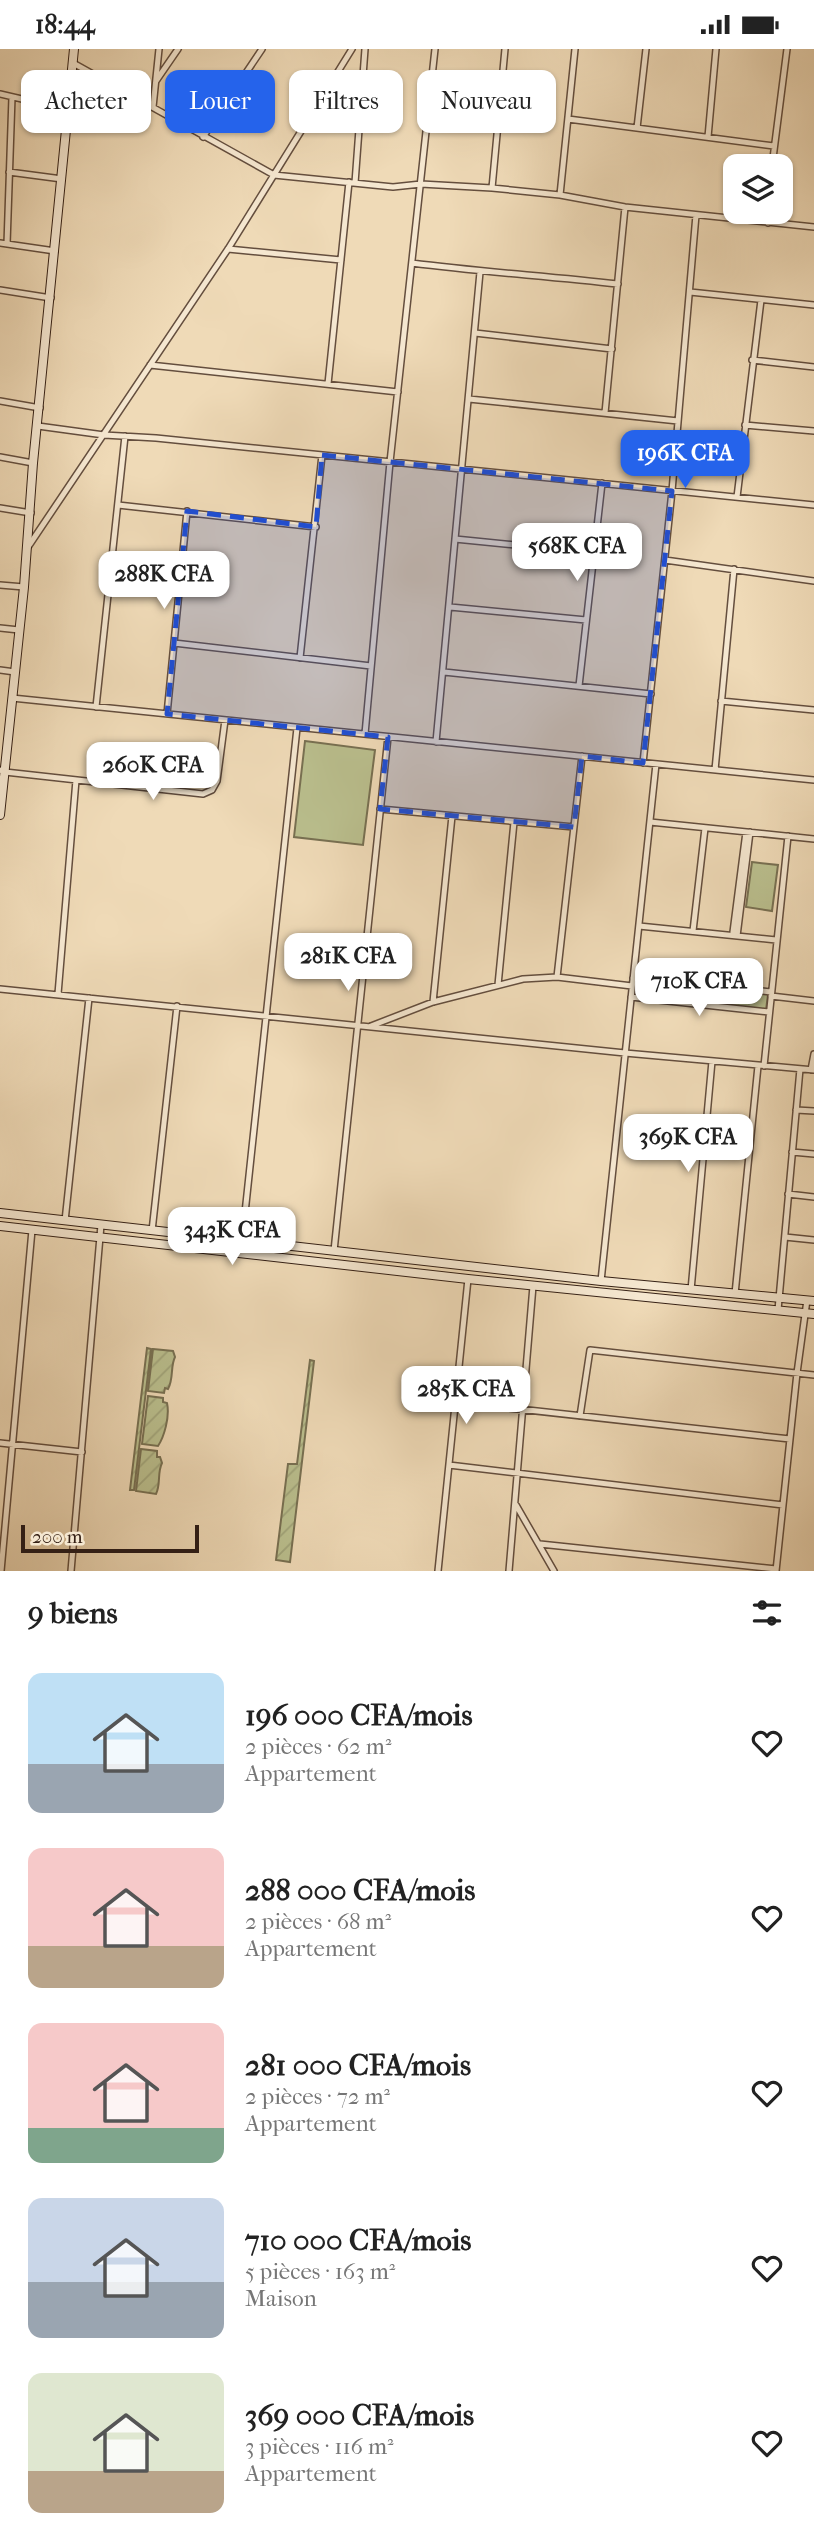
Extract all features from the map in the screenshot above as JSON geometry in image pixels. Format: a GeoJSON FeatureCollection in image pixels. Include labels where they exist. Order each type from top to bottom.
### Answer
{"type":"FeatureCollection","features":[{"type":"Feature","properties":{"kind":"street"},"geometry":{"type":"LineString","coordinates":[[72,70],[74,49]]}},
{"type":"Feature","properties":{"kind":"street"},"geometry":{"type":"LineString","coordinates":[[153,107],[159,49]]}},
{"type":"Feature","properties":{"kind":"street"},"geometry":{"type":"LineString","coordinates":[[155,83],[178,49]]}},
{"type":"Feature","properties":{"kind":"street"},"geometry":{"type":"LineString","coordinates":[[203,137],[262,49]]}},
{"type":"Feature","properties":{"kind":"street"},"geometry":{"type":"LineString","coordinates":[[28,547],[228,249],[352,49]]}},
{"type":"Feature","properties":{"kind":"street"},"geometry":{"type":"LineString","coordinates":[[328,384],[365,49]]}},
{"type":"Feature","properties":{"kind":"street"},"geometry":{"type":"LineString","coordinates":[[365,734],[390,462],[435,49]]}},
{"type":"Feature","properties":{"kind":"street"},"geometry":{"type":"LineString","coordinates":[[492,188],[505,49]]}},
{"type":"Feature","properties":{"kind":"street"},"geometry":{"type":"LineString","coordinates":[[560,195],[575,49]]}},
{"type":"Feature","properties":{"kind":"street"},"geometry":{"type":"LineString","coordinates":[[637,128],[646,49]]}},
{"type":"Feature","properties":{"kind":"street"},"geometry":{"type":"LineString","coordinates":[[708,137],[716,49]]}},
{"type":"Feature","properties":{"kind":"street"},"geometry":{"type":"LineString","coordinates":[[773,154],[787,49]]}},
{"type":"Feature","properties":{"kind":"street"},"geometry":{"type":"LineString","coordinates":[[73,63],[274,175],[393,187],[421,184],[492,188],[723,218]]}},
{"type":"Feature","properties":{"kind":"street"},"geometry":{"type":"LineString","coordinates":[[0,94],[21,99]]}},
{"type":"Feature","properties":{"kind":"street"},"geometry":{"type":"LineString","coordinates":[[12,97],[3,243],[55,251]]}},
{"type":"Feature","properties":{"kind":"street"},"geometry":{"type":"LineString","coordinates":[[568,119],[774,146]]}},
{"type":"Feature","properties":{"kind":"street"},"geometry":{"type":"LineString","coordinates":[[0,815],[2,771],[24,587],[33,463],[67,133]]}},
{"type":"Feature","properties":{"kind":"street"},"geometry":{"type":"LineString","coordinates":[[9,172],[62,179]]}},
{"type":"Feature","properties":{"kind":"street"},"geometry":{"type":"LineString","coordinates":[[605,413],[625,207]]}},
{"type":"Feature","properties":{"kind":"street"},"geometry":{"type":"LineString","coordinates":[[643,763],[672,491],[696,215]]}},
{"type":"Feature","properties":{"kind":"street"},"geometry":{"type":"LineString","coordinates":[[780,224],[814,227]]}},
{"type":"Feature","properties":{"kind":"street"},"geometry":{"type":"LineString","coordinates":[[228,249],[341,260]]}},
{"type":"Feature","properties":{"kind":"street"},"geometry":{"type":"LineString","coordinates":[[412,263],[618,284]]}},
{"type":"Feature","properties":{"kind":"street"},"geometry":{"type":"LineString","coordinates":[[436,742],[480,272]]}},
{"type":"Feature","properties":{"kind":"street"},"geometry":{"type":"LineString","coordinates":[[0,290],[51,298]]}},
{"type":"Feature","properties":{"kind":"street"},"geometry":{"type":"LineString","coordinates":[[690,292],[814,305]]}},
{"type":"Feature","properties":{"kind":"street"},"geometry":{"type":"LineString","coordinates":[[737,497],[761,300]]}},
{"type":"Feature","properties":{"kind":"street"},"geometry":{"type":"LineString","coordinates":[[475,333],[611,349]]}},
{"type":"Feature","properties":{"kind":"street"},"geometry":{"type":"LineString","coordinates":[[752,360],[814,367]]}},
{"type":"Feature","properties":{"kind":"street"},"geometry":{"type":"LineString","coordinates":[[150,365],[398,392]]}},
{"type":"Feature","properties":{"kind":"street"},"geometry":{"type":"LineString","coordinates":[[469,399],[678,421]]}},
{"type":"Feature","properties":{"kind":"street"},"geometry":{"type":"LineString","coordinates":[[0,401],[40,408]]}},
{"type":"Feature","properties":{"kind":"street"},"geometry":{"type":"LineString","coordinates":[[745,425],[814,431]]}},
{"type":"Feature","properties":{"kind":"street"},"geometry":{"type":"LineString","coordinates":[[38,426],[104,435],[814,505]]}},
{"type":"Feature","properties":{"kind":"street"},"geometry":{"type":"LineString","coordinates":[[96,707],[125,436]]}},
{"type":"Feature","properties":{"kind":"street"},"geometry":{"type":"LineString","coordinates":[[300,658],[322,455]]}},
{"type":"Feature","properties":{"kind":"street"},"geometry":{"type":"LineString","coordinates":[[0,457],[33,463]]}},
{"type":"Feature","properties":{"kind":"street"},"geometry":{"type":"LineString","coordinates":[[579,686],[602,483]]}},
{"type":"Feature","properties":{"kind":"street"},"geometry":{"type":"LineString","coordinates":[[118,505],[316,527]]}},
{"type":"Feature","properties":{"kind":"street"},"geometry":{"type":"LineString","coordinates":[[0,507],[31,513]]}},
{"type":"Feature","properties":{"kind":"street"},"geometry":{"type":"LineString","coordinates":[[167,714],[187,511]]}},
{"type":"Feature","properties":{"kind":"street"},"geometry":{"type":"LineString","coordinates":[[455,539],[594,552]]}},
{"type":"Feature","properties":{"kind":"street"},"geometry":{"type":"LineString","coordinates":[[665,560],[814,581]]}},
{"type":"Feature","properties":{"kind":"street"},"geometry":{"type":"LineString","coordinates":[[715,770],[734,569]]}},
{"type":"Feature","properties":{"kind":"street"},"geometry":{"type":"LineString","coordinates":[[0,585],[24,587]]}},
{"type":"Feature","properties":{"kind":"street"},"geometry":{"type":"LineString","coordinates":[[450,607],[586,620]]}},
{"type":"Feature","properties":{"kind":"street"},"geometry":{"type":"LineString","coordinates":[[0,628],[19,631]]}},
{"type":"Feature","properties":{"kind":"street"},"geometry":{"type":"LineString","coordinates":[[174,643],[371,666]]}},
{"type":"Feature","properties":{"kind":"street"},"geometry":{"type":"LineString","coordinates":[[0,670],[15,672]]}},
{"type":"Feature","properties":{"kind":"street"},"geometry":{"type":"LineString","coordinates":[[444,672],[651,694]]}},
{"type":"Feature","properties":{"kind":"street"},"geometry":{"type":"LineString","coordinates":[[12,698],[814,780]]}},
{"type":"Feature","properties":{"kind":"street"},"geometry":{"type":"LineString","coordinates":[[722,701],[814,710]]}},
{"type":"Feature","properties":{"kind":"street"},"geometry":{"type":"LineString","coordinates":[[2,771],[203,794],[212,790],[217,781],[225,720]]}},
{"type":"Feature","properties":{"kind":"street"},"geometry":{"type":"LineString","coordinates":[[242,1241],[297,727]]}},
{"type":"Feature","properties":{"kind":"street"},"geometry":{"type":"LineString","coordinates":[[334,1251],[388,737]]}},
{"type":"Feature","properties":{"kind":"street"},"geometry":{"type":"LineString","coordinates":[[557,977],[582,757]]}},
{"type":"Feature","properties":{"kind":"street"},"geometry":{"type":"LineString","coordinates":[[601,1281],[656,764]]}},
{"type":"Feature","properties":{"kind":"street"},"geometry":{"type":"LineString","coordinates":[[58,995],[76,781]]}},
{"type":"Feature","properties":{"kind":"street"},"geometry":{"type":"LineString","coordinates":[[380,809],[574,827]]}},
{"type":"Feature","properties":{"kind":"street"},"geometry":{"type":"LineString","coordinates":[[433,1002],[452,816]]}},
{"type":"Feature","properties":{"kind":"street"},"geometry":{"type":"LineString","coordinates":[[498,985],[514,822]]}},
{"type":"Feature","properties":{"kind":"street"},"geometry":{"type":"LineString","coordinates":[[650,822],[814,839]]}},
{"type":"Feature","properties":{"kind":"street"},"geometry":{"type":"LineString","coordinates":[[693,931],[705,828]]}},
{"type":"Feature","properties":{"kind":"street"},"geometry":{"type":"LineString","coordinates":[[735,934],[748,832]]}},
{"type":"Feature","properties":{"kind":"street"},"geometry":{"type":"LineString","coordinates":[[735,1294],[788,836]]}},
{"type":"Feature","properties":{"kind":"street"},"geometry":{"type":"LineString","coordinates":[[639,926],[776,940]]}},
{"type":"Feature","properties":{"kind":"street"},"geometry":{"type":"LineString","coordinates":[[368,1027],[433,1002],[523,979],[557,977],[632,986]]}},
{"type":"Feature","properties":{"kind":"street"},"geometry":{"type":"LineString","coordinates":[[633,978],[814,1001]]}},
{"type":"Feature","properties":{"kind":"street"},"geometry":{"type":"LineString","coordinates":[[0,989],[761,1066],[812,1070],[814,1054]]}},
{"type":"Feature","properties":{"kind":"street"},"geometry":{"type":"LineString","coordinates":[[631,997],[769,1012]]}},
{"type":"Feature","properties":{"kind":"street"},"geometry":{"type":"LineString","coordinates":[[65,1221],[89,998]]}},
{"type":"Feature","properties":{"kind":"street"},"geometry":{"type":"LineString","coordinates":[[152,1231],[177,1006]]}},
{"type":"Feature","properties":{"kind":"street"},"geometry":{"type":"LineString","coordinates":[[691,1290],[712,1061]]}},
{"type":"Feature","properties":{"kind":"street"},"geometry":{"type":"LineString","coordinates":[[778,1310],[800,1069]]}},
{"type":"Feature","properties":{"kind":"street"},"geometry":{"type":"LineString","coordinates":[[796,1110],[814,1111]]}},
{"type":"Feature","properties":{"kind":"street"},"geometry":{"type":"LineString","coordinates":[[792,1152],[814,1154]]}},
{"type":"Feature","properties":{"kind":"street"},"geometry":{"type":"LineString","coordinates":[[788,1194],[814,1197]]}},
{"type":"Feature","properties":{"kind":"street"},"geometry":{"type":"LineString","coordinates":[[0,1213],[601,1281],[811,1301],[797,1373],[776,1570],[540,1544]]}},
{"type":"Feature","properties":{"kind":"street"},"geometry":{"type":"LineString","coordinates":[[0,1226],[533,1286],[810,1313]]}},
{"type":"Feature","properties":{"kind":"street"},"geometry":{"type":"LineString","coordinates":[[71,1571],[101,1226]]}},
{"type":"Feature","properties":{"kind":"street"},"geometry":{"type":"LineString","coordinates":[[1,1571],[32,1230]]}},
{"type":"Feature","properties":{"kind":"street"},"geometry":{"type":"LineString","coordinates":[[785,1237],[814,1240]]}},
{"type":"Feature","properties":{"kind":"street"},"geometry":{"type":"LineString","coordinates":[[438,1571],[468,1279]]}},
{"type":"Feature","properties":{"kind":"street"},"geometry":{"type":"LineString","coordinates":[[509,1571],[533,1286]]}},
{"type":"Feature","properties":{"kind":"street"},"geometry":{"type":"LineString","coordinates":[[580,1416],[590,1350],[814,1375]]}},
{"type":"Feature","properties":{"kind":"street"},"geometry":{"type":"LineString","coordinates":[[455,1402],[790,1439]]}},
{"type":"Feature","properties":{"kind":"street"},"geometry":{"type":"LineString","coordinates":[[0,1443],[82,1452]]}},
{"type":"Feature","properties":{"kind":"street"},"geometry":{"type":"LineString","coordinates":[[449,1465],[783,1505]]}},
{"type":"Feature","properties":{"kind":"street"},"geometry":{"type":"LineString","coordinates":[[516,1505],[554,1571]]}},
{"type":"Feature","properties":{"kind":"highlighted area"},"geometry":{"type":"Polygon","coordinates":[[[322,455],[672,491],[643,763],[582,756],[574,827],[380,809],[388,737],[167,714],[187,511],[316,527],[322,455]]]}},
{"type":"Feature","properties":{"kind":"green space"},"geometry":{"type":"Polygon","coordinates":[[[305,741],[375,750],[363,845],[294,837],[305,741]]]}},
{"type":"Feature","properties":{"kind":"green space"},"geometry":{"type":"Polygon","coordinates":[[[752,862],[778,865],[772,911],[746,907],[752,862]]]}},
{"type":"Feature","properties":{"kind":"green space"},"geometry":{"type":"Polygon","coordinates":[[[639,980],[768,994],[766,1010],[637,996],[639,980]]]}},
{"type":"Feature","properties":{"kind":"green space"},"geometry":{"type":"Polygon","coordinates":[[[147,1348],[151,1349],[134,1490],[130,1490],[147,1348]]]}},
{"type":"Feature","properties":{"kind":"green space"},"geometry":{"type":"Polygon","coordinates":[[[153,1349],[173,1351],[175,1357],[170,1385],[168,1389],[165,1388],[164,1393],[148,1391],[153,1349]]]}},
{"type":"Feature","properties":{"kind":"green space"},"geometry":{"type":"Polygon","coordinates":[[[310,1360],[314,1361],[290,1562],[276,1560],[288,1464],[297,1464],[310,1360]]]}},
{"type":"Feature","properties":{"kind":"green space"},"geometry":{"type":"Polygon","coordinates":[[[148,1396],[163,1398],[163,1402],[167,1403],[166,1426],[158,1446],[142,1444],[148,1396]]]}},
{"type":"Feature","properties":{"kind":"green space"},"geometry":{"type":"Polygon","coordinates":[[[141,1449],[157,1451],[157,1457],[160,1457],[162,1463],[156,1494],[136,1491],[141,1449]]]}}]}
